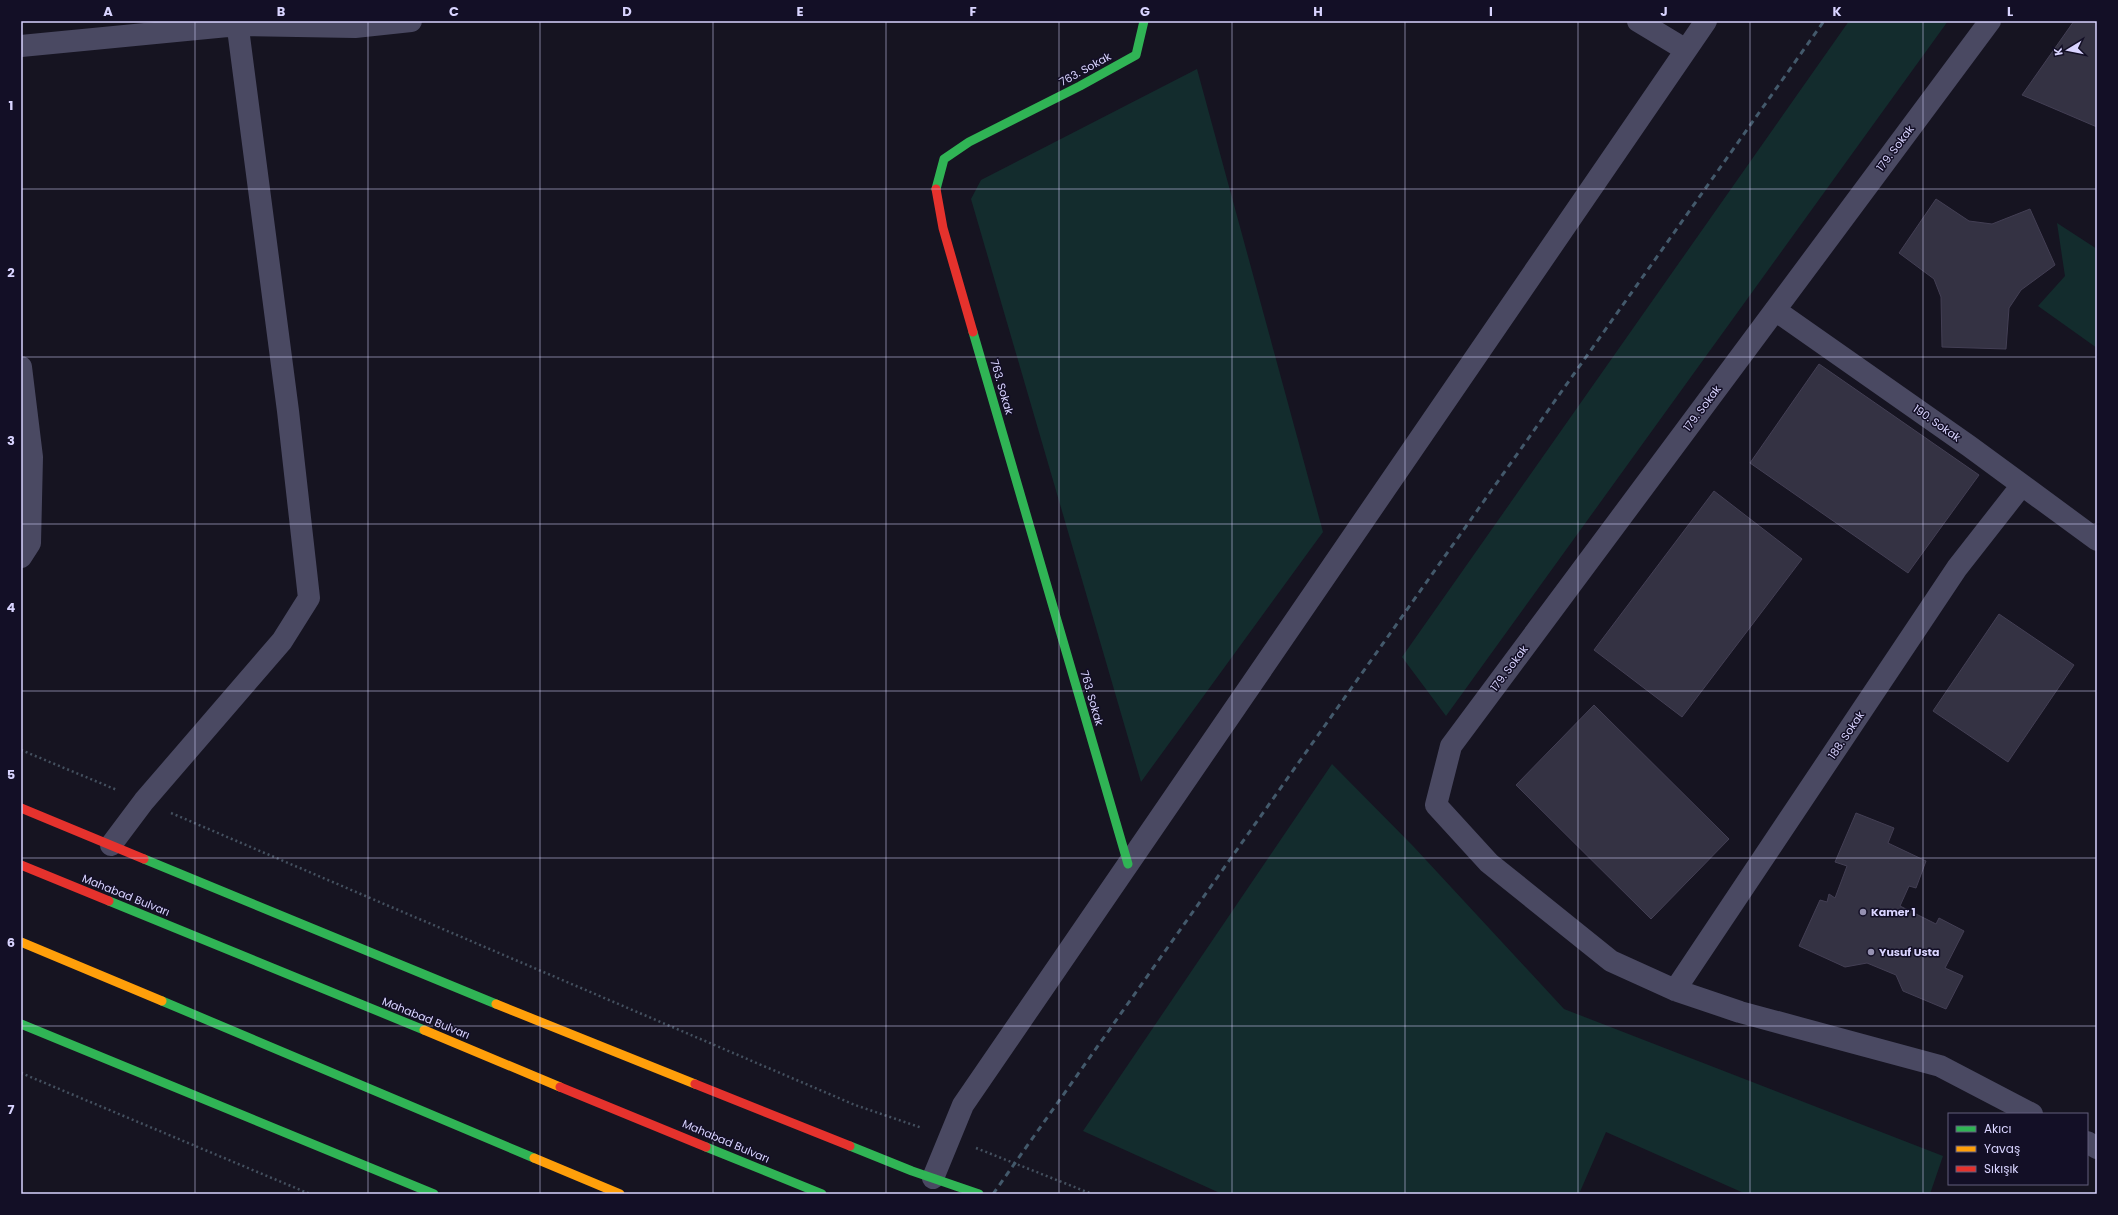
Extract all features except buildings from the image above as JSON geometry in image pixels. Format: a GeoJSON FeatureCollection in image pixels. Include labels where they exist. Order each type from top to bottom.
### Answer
{"type":"FeatureCollection","features":[{"type":"Feature","properties":{"kind":"main road","name":"763. Sokak"},"geometry":{"type":"LineString","coordinates":[[1128,864],[943,228],[936,189],[944,159],[956,150],[1080,86],[1136,55],[1144,21]]}},
{"type":"Feature","properties":{"kind":"main road"},"geometry":{"type":"LineString","coordinates":[[21,808],[512,1011],[933,1178],[979,1194]]}},
{"type":"Feature","properties":{"kind":"main road","name":"Mahabad Bulvarı"},"geometry":{"type":"LineString","coordinates":[[21,865],[822,1194]]}},
{"type":"Feature","properties":{"kind":"main road"},"geometry":{"type":"LineString","coordinates":[[21,942],[620,1194]]}},
{"type":"Feature","properties":{"kind":"main road"},"geometry":{"type":"LineString","coordinates":[[21,1024],[434,1194]]}},
{"type":"Feature","properties":{"kind":"street"},"geometry":{"type":"LineString","coordinates":[[21,46],[238,23],[355,27],[411,21]]}},
{"type":"Feature","properties":{"kind":"street"},"geometry":{"type":"LineString","coordinates":[[1638,21],[1686,50]]}},
{"type":"Feature","properties":{"kind":"street"},"geometry":{"type":"LineString","coordinates":[[933,1178],[963,1105],[1706,21]]}},
{"type":"Feature","properties":{"kind":"street","name":"179. Sokak"},"geometry":{"type":"LineString","coordinates":[[1675,990],[1611,961],[1488,863],[1436,805],[1451,746],[1990,21]]}},
{"type":"Feature","properties":{"kind":"street"},"geometry":{"type":"LineString","coordinates":[[111,845],[144,802],[282,641],[309,598],[288,411],[238,23]]}},
{"type":"Feature","properties":{"kind":"street","name":"190. Sokak"},"geometry":{"type":"LineString","coordinates":[[1775,310],[2097,540]]}},
{"type":"Feature","properties":{"kind":"street"},"geometry":{"type":"LineString","coordinates":[[21,367],[32,457],[30,543],[21,557]]}},
{"type":"Feature","properties":{"kind":"street","name":"188. Sokak"},"geometry":{"type":"LineString","coordinates":[[1675,990],[1957,568],[2022,485]]}},
{"type":"Feature","properties":{"kind":"street"},"geometry":{"type":"LineString","coordinates":[[1675,990],[1740,1012],[1940,1066],[2030,1113]]}},
{"type":"Feature","properties":{"kind":"street"},"geometry":{"type":"LineString","coordinates":[[2088,1143],[2097,1148]]}},
{"type":"Feature","properties":{"kind":"path"},"geometry":{"type":"LineString","coordinates":[[21,750],[855,1105],[1015,1162],[1092,1194]]}},
{"type":"Feature","properties":{"kind":"path"},"geometry":{"type":"LineString","coordinates":[[21,1073],[310,1194]]}},
{"type":"Feature","properties":{"kind":"green space"},"geometry":{"type":"Polygon","coordinates":[[[1849,21],[1948,21],[1446,716],[1402,657],[1849,21]]]}},
{"type":"Feature","properties":{"kind":"green space"},"geometry":{"type":"Polygon","coordinates":[[[1197,69],[1323,532],[1141,782],[971,199],[981,180],[1197,69]]]}},
{"type":"Feature","properties":{"kind":"green space"},"geometry":{"type":"Polygon","coordinates":[[[2057,223],[2097,249],[2097,348],[2038,306],[2065,276],[2057,223]]]}},
{"type":"Feature","properties":{"kind":"green space"},"geometry":{"type":"Polygon","coordinates":[[[1332,764],[1413,846],[1564,1009],[1943,1156],[1930,1194],[1746,1194],[1606,1132],[1579,1194],[1222,1194],[1083,1131],[1332,764]]]}},
{"type":"Feature","properties":{"kind":"railway"},"geometry":{"type":"LineString","coordinates":[[993,1194],[1824,21]]}},
{"type":"Feature","properties":{"kind":"traffic: fast"},"geometry":{"type":"LineString","coordinates":[[936,189],[944,159],[969,142],[1080,86],[1136,55],[1144,21]]}},
{"type":"Feature","properties":{"kind":"traffic: fast"},"geometry":{"type":"LineString","coordinates":[[973,332],[1128,864]]}},
{"type":"Feature","properties":{"kind":"traffic: fast"},"geometry":{"type":"LineString","coordinates":[[144,859],[496,1004]]}},
{"type":"Feature","properties":{"kind":"traffic: fast"},"geometry":{"type":"LineString","coordinates":[[109,901],[424,1030]]}},
{"type":"Feature","properties":{"kind":"traffic: fast"},"geometry":{"type":"LineString","coordinates":[[162,1001],[534,1158]]}},
{"type":"Feature","properties":{"kind":"traffic: fast"},"geometry":{"type":"LineString","coordinates":[[21,1024],[434,1194]]}},
{"type":"Feature","properties":{"kind":"traffic: fast"},"geometry":{"type":"LineString","coordinates":[[850,1146],[912,1171],[979,1194]]}},
{"type":"Feature","properties":{"kind":"traffic: fast"},"geometry":{"type":"LineString","coordinates":[[706,1147],[822,1194]]}},
{"type":"Feature","properties":{"kind":"traffic: slow"},"geometry":{"type":"LineString","coordinates":[[21,942],[162,1001]]}},
{"type":"Feature","properties":{"kind":"traffic: slow"},"geometry":{"type":"LineString","coordinates":[[496,1004],[695,1084]]}},
{"type":"Feature","properties":{"kind":"traffic: slow"},"geometry":{"type":"LineString","coordinates":[[424,1030],[560,1087]]}},
{"type":"Feature","properties":{"kind":"traffic: slow"},"geometry":{"type":"LineString","coordinates":[[534,1158],[620,1194]]}},
{"type":"Feature","properties":{"kind":"traffic: jam"},"geometry":{"type":"LineString","coordinates":[[936,189],[943,228],[973,332]]}},
{"type":"Feature","properties":{"kind":"traffic: jam"},"geometry":{"type":"LineString","coordinates":[[21,808],[144,859]]}},
{"type":"Feature","properties":{"kind":"traffic: jam"},"geometry":{"type":"LineString","coordinates":[[21,865],[109,901]]}},
{"type":"Feature","properties":{"kind":"traffic: jam"},"geometry":{"type":"LineString","coordinates":[[695,1084],[850,1146]]}},
{"type":"Feature","properties":{"kind":"traffic: jam"},"geometry":{"type":"LineString","coordinates":[[560,1087],[706,1147]]}},
{"type":"Feature","properties":{"kind":"place","name":"Kamer 1"},"geometry":{"type":"Point","coordinates":[1863,912]}},
{"type":"Feature","properties":{"kind":"place","name":"Yusuf Usta"},"geometry":{"type":"Point","coordinates":[1871,952]}}]}
